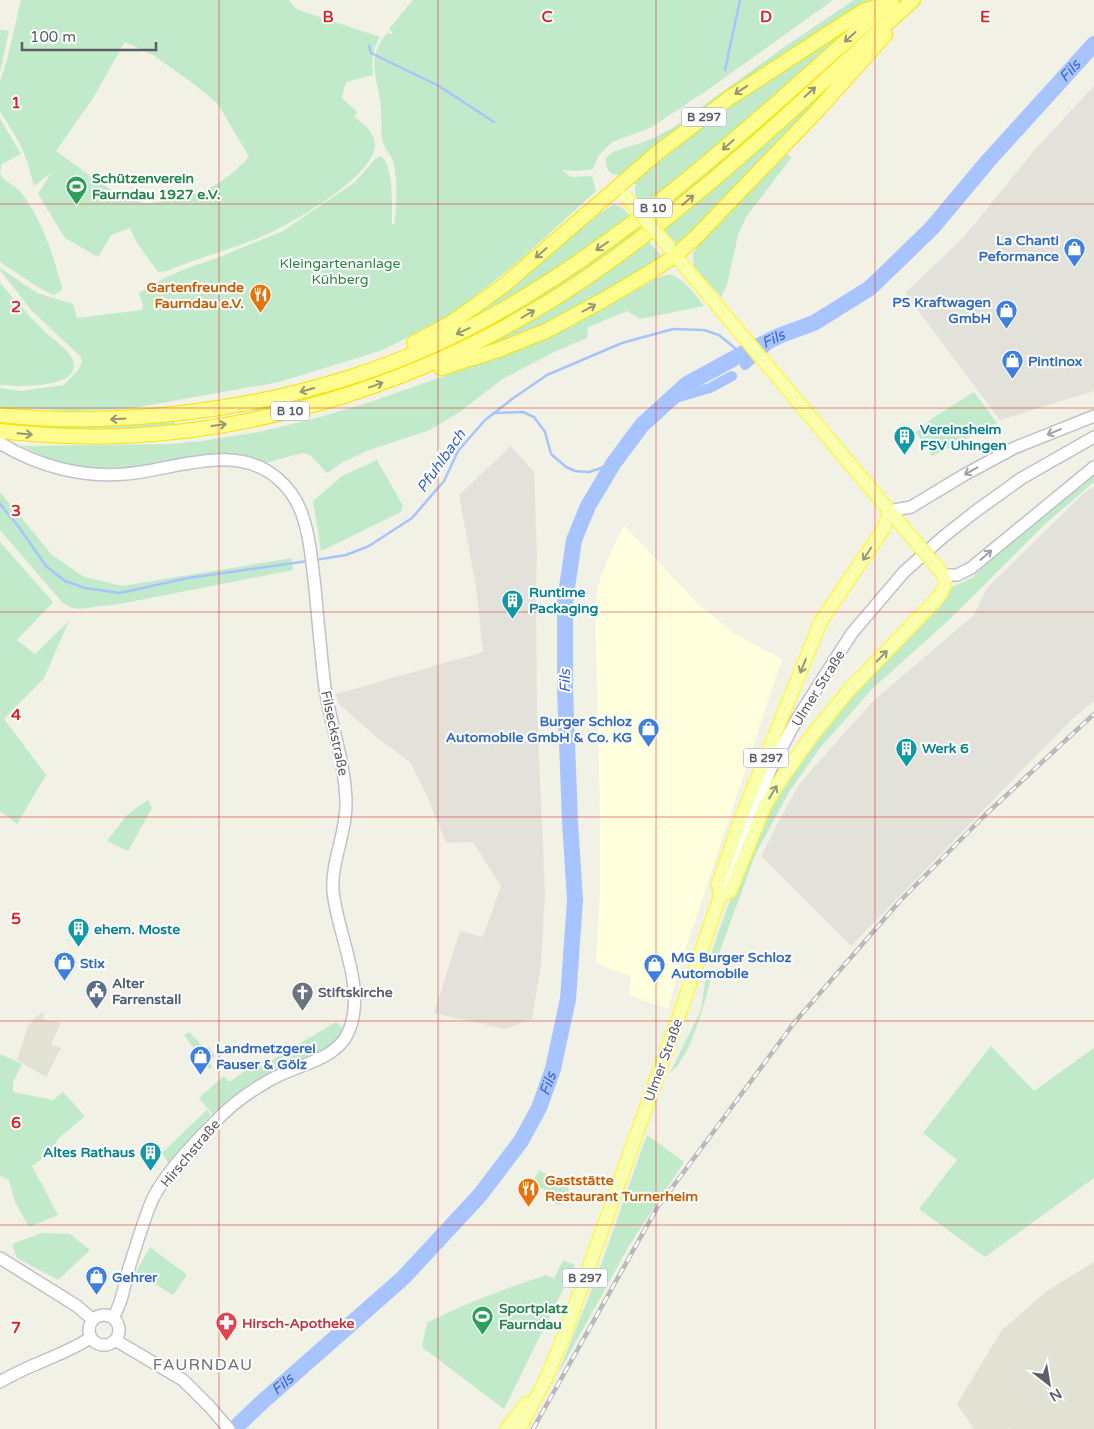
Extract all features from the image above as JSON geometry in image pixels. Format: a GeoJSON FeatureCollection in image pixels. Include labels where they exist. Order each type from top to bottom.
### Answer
{"type":"FeatureCollection","features":[{"type":"Feature","properties":{"kind":"highway","name":"B 10"},"geometry":{"type":"LineString","coordinates":[[0,432],[50,436],[137,434],[231,424],[330,400],[406,374],[451,355],[495,333],[570,288],[608,262],[720,173],[913,0]]}},
{"type":"Feature","properties":{"kind":"highway","name":"B 10"},"geometry":{"type":"LineString","coordinates":[[0,415],[47,419],[95,420],[135,418],[218,409],[259,402],[303,391],[387,364],[484,321],[558,276],[619,234],[708,163],[889,2]]}},
{"type":"Feature","properties":{"kind":"highway","name":"B 297"},"geometry":{"type":"LineString","coordinates":[[622,192],[657,153],[728,99],[863,11],[889,2]]}},
{"type":"Feature","properties":{"kind":"highway","name":"B 10"},"geometry":{"type":"LineString","coordinates":[[672,251],[695,238],[817,111],[883,38],[897,15]]}},
{"type":"Feature","properties":{"kind":"highway","name":"B 10"},"geometry":{"type":"LineString","coordinates":[[387,364],[407,347],[451,323],[503,286],[622,192]]}},
{"type":"Feature","properties":{"kind":"highway"},"geometry":{"type":"LineString","coordinates":[[406,374],[430,373],[498,350],[546,331],[606,299],[672,251]]}},
{"type":"Feature","properties":{"kind":"main road"},"geometry":{"type":"LineString","coordinates":[[622,192],[940,571]]}},
{"type":"Feature","properties":{"kind":"main road","name":"B 297"},"geometry":{"type":"LineString","coordinates":[[888,511],[884,528],[821,621],[743,814],[718,884],[720,896],[730,890],[754,828],[775,788],[810,738],[848,691],[936,600],[942,592],[945,582],[940,571]]}},
{"type":"Feature","properties":{"kind":"main road","name":"Ulmer Straße"},"geometry":{"type":"LineString","coordinates":[[542,1386],[564,1335],[720,896]]}},
{"type":"Feature","properties":{"kind":"main road","name":"B 297"},"geometry":{"type":"LineString","coordinates":[[506,1429],[542,1386]]}},
{"type":"Feature","properties":{"kind":"main road","name":"B 297"},"geometry":{"type":"LineString","coordinates":[[519,1429],[542,1386]]}},
{"type":"Feature","properties":{"kind":"street"},"geometry":{"type":"LineString","coordinates":[[888,511],[911,507],[1014,448],[1094,416]]}},
{"type":"Feature","properties":{"kind":"street","name":"Ulmer Straße"},"geometry":{"type":"LineString","coordinates":[[720,896],[754,806],[773,764],[797,719],[852,633],[904,572],[943,537],[1022,478],[1094,437]]}},
{"type":"Feature","properties":{"kind":"street","name":"Filseckstraße"},"geometry":{"type":"LineString","coordinates":[[0,443],[11,450],[45,464],[67,471],[88,474],[125,474],[225,460],[245,462],[276,476],[288,489],[302,513],[311,554],[326,692],[345,777],[346,808],[333,876],[333,888],[334,903],[351,969],[354,1004],[352,1022],[348,1034],[339,1047]]}},
{"type":"Feature","properties":{"kind":"street"},"geometry":{"type":"LineString","coordinates":[[940,571],[957,575],[971,568],[1094,467]]}},
{"type":"Feature","properties":{"kind":"street","name":"Hirschstraße"},"geometry":{"type":"LineString","coordinates":[[113,1318],[120,1306],[128,1272],[153,1198],[190,1149],[217,1120],[252,1090],[287,1071],[325,1056],[339,1047]]}},
{"type":"Feature","properties":{"kind":"street"},"geometry":{"type":"LineString","coordinates":[[0,1258],[77,1306],[92,1320]]}},
{"type":"Feature","properties":{"kind":"street"},"geometry":{"type":"LineString","coordinates":[[105,1315],[113,1318],[118,1326],[118,1336],[115,1340],[102,1346],[94,1342],[90,1338],[88,1329],[92,1320],[105,1315]]}},
{"type":"Feature","properties":{"kind":"street"},"geometry":{"type":"LineString","coordinates":[[0,1382],[31,1365],[78,1346],[90,1338]]}},
{"type":"Feature","properties":{"kind":"street"},"geometry":{"type":"LineString","coordinates":[[115,1340],[183,1380],[229,1429]]}},
{"type":"Feature","properties":{"kind":"shaded area"},"geometry":{"type":"Polygon","coordinates":[[[1094,86],[1094,391],[1000,420],[905,293],[962,239],[1039,145],[1094,86]]]}},
{"type":"Feature","properties":{"kind":"shaded area"},"geometry":{"type":"Polygon","coordinates":[[[511,446],[534,472],[537,558],[537,710],[545,894],[541,964],[532,1019],[505,1029],[434,1013],[460,931],[483,937],[501,886],[473,842],[446,843],[428,798],[410,762],[375,736],[338,703],[336,694],[483,652],[476,587],[459,495],[511,446]]]}},
{"type":"Feature","properties":{"kind":"shaded area"},"geometry":{"type":"Polygon","coordinates":[[[1094,486],[1094,701],[1071,720],[851,946],[761,856],[781,817],[800,783],[874,700],[974,615],[987,588],[1084,493],[1094,486]]]}},
{"type":"Feature","properties":{"kind":"shaded area"},"geometry":{"type":"Polygon","coordinates":[[[624,525],[697,603],[735,634],[782,659],[679,969],[668,1009],[629,995],[631,977],[596,963],[600,891],[600,812],[595,609],[598,586],[608,558],[624,525]]]}},
{"type":"Feature","properties":{"kind":"shaded area"},"geometry":{"type":"Polygon","coordinates":[[[44,1012],[43,1019],[61,1023],[51,1044],[61,1048],[46,1077],[17,1060],[28,1026],[37,1016],[44,1012]]]}},
{"type":"Feature","properties":{"kind":"shaded area"},"geometry":{"type":"Polygon","coordinates":[[[1094,1262],[1094,1429],[1011,1429],[1009,1427],[1007,1429],[974,1429],[957,1404],[1002,1330],[1047,1291],[1094,1262]]]}},
{"type":"Feature","properties":{"kind":"green space"},"geometry":{"type":"Polygon","coordinates":[[[21,0],[289,0],[296,9],[380,37],[373,55],[373,75],[346,82],[342,98],[357,112],[354,117],[370,131],[375,143],[372,156],[362,170],[329,198],[291,222],[249,242],[167,271],[158,272],[136,241],[130,228],[111,235],[98,257],[65,238],[38,194],[51,173],[34,186],[20,144],[0,111],[0,81],[7,60],[21,0]],[[125,42],[93,98],[56,151],[111,189],[134,200],[147,203],[180,198],[202,191],[222,181],[249,157],[218,104],[194,84],[153,55],[125,42]]]}},
{"type":"Feature","properties":{"kind":"green space","name":"Kleingartenanlage Kühberg"},"geometry":{"type":"Polygon","coordinates":[[[413,0],[833,0],[709,89],[650,128],[612,142],[599,155],[593,169],[562,170],[571,177],[592,176],[596,191],[519,261],[454,313],[383,350],[279,382],[128,409],[73,411],[0,407],[0,388],[21,391],[64,385],[82,363],[81,357],[31,310],[0,268],[37,293],[73,304],[77,318],[142,310],[143,305],[139,293],[164,278],[283,231],[355,182],[375,159],[381,156],[385,161],[390,178],[392,224],[394,224],[396,200],[395,173],[392,158],[383,141],[380,99],[374,61],[380,43],[387,33],[394,34],[389,29],[413,0]]]}},
{"type":"Feature","properties":{"kind":"green space"},"geometry":{"type":"Polygon","coordinates":[[[854,0],[871,0],[623,175],[615,175],[610,172],[606,158],[613,152],[652,139],[674,127],[783,48],[854,0]]]}},
{"type":"Feature","properties":{"kind":"green space"},"geometry":{"type":"Polygon","coordinates":[[[899,0],[907,0],[656,220],[652,216],[802,88],[899,0]]]}},
{"type":"Feature","properties":{"kind":"green space"},"geometry":{"type":"Polygon","coordinates":[[[847,29],[848,31],[762,108],[645,207],[640,202],[636,195],[636,185],[634,184],[635,180],[646,170],[777,72],[847,29]]]}},
{"type":"Feature","properties":{"kind":"green space"},"geometry":{"type":"Polygon","coordinates":[[[0,30],[9,31],[0,72],[0,30]]]}},
{"type":"Feature","properties":{"kind":"green space"},"geometry":{"type":"Polygon","coordinates":[[[843,72],[774,152],[678,245],[676,244],[662,228],[843,72]]]}},
{"type":"Feature","properties":{"kind":"green space"},"geometry":{"type":"Polygon","coordinates":[[[0,119],[21,154],[2,164],[0,174],[0,119]]]}},
{"type":"Feature","properties":{"kind":"green space"},"geometry":{"type":"Polygon","coordinates":[[[787,154],[791,158],[746,217],[738,235],[727,285],[721,297],[694,267],[693,253],[702,241],[787,154]]]}},
{"type":"Feature","properties":{"kind":"green space"},"geometry":{"type":"Polygon","coordinates":[[[0,174],[23,195],[42,228],[62,288],[61,291],[54,295],[41,289],[0,262],[0,174]]]}},
{"type":"Feature","properties":{"kind":"green space"},"geometry":{"type":"Polygon","coordinates":[[[613,205],[624,209],[631,218],[555,271],[459,327],[458,325],[484,307],[599,214],[613,205]]]}},
{"type":"Feature","properties":{"kind":"green space"},"geometry":{"type":"Polygon","coordinates":[[[639,227],[642,231],[591,269],[505,322],[418,364],[322,397],[255,414],[254,408],[375,375],[599,256],[639,227]]]}},
{"type":"Feature","properties":{"kind":"green space"},"geometry":{"type":"Polygon","coordinates":[[[648,241],[662,257],[584,304],[531,330],[480,350],[479,348],[513,331],[553,307],[648,241]]]}},
{"type":"Feature","properties":{"kind":"green space"},"geometry":{"type":"Polygon","coordinates":[[[670,274],[685,283],[704,306],[640,319],[627,311],[588,327],[587,338],[556,351],[504,378],[458,413],[430,430],[369,450],[343,462],[327,473],[310,455],[302,453],[266,463],[246,456],[229,455],[126,469],[94,470],[46,458],[22,446],[171,444],[259,432],[317,418],[370,402],[507,354],[556,333],[657,278],[670,274]]]}},
{"type":"Feature","properties":{"kind":"green space"},"geometry":{"type":"Polygon","coordinates":[[[0,283],[41,328],[68,352],[74,369],[69,376],[59,381],[33,386],[0,385],[0,283]]]}},
{"type":"Feature","properties":{"kind":"green space"},"geometry":{"type":"Polygon","coordinates":[[[974,392],[997,423],[932,456],[916,432],[931,419],[974,392]]]}},
{"type":"Feature","properties":{"kind":"green space"},"geometry":{"type":"Polygon","coordinates":[[[174,421],[176,426],[116,430],[46,430],[46,425],[116,425],[174,421]]]}},
{"type":"Feature","properties":{"kind":"green space"},"geometry":{"type":"Polygon","coordinates":[[[377,460],[403,506],[401,512],[321,551],[313,501],[342,476],[377,460]]]}},
{"type":"Feature","properties":{"kind":"green space"},"geometry":{"type":"Polygon","coordinates":[[[1094,473],[1094,482],[1044,525],[950,619],[873,688],[820,748],[789,792],[755,855],[717,959],[712,961],[710,958],[725,914],[752,845],[773,803],[802,758],[840,710],[945,599],[952,587],[972,578],[993,557],[1094,473]]]}},
{"type":"Feature","properties":{"kind":"green space"},"geometry":{"type":"Polygon","coordinates":[[[0,492],[52,555],[84,577],[122,586],[292,558],[293,570],[114,605],[81,609],[73,608],[62,602],[0,530],[0,492]]]}},
{"type":"Feature","properties":{"kind":"green space"},"geometry":{"type":"Polygon","coordinates":[[[0,542],[53,602],[17,640],[35,654],[69,621],[44,678],[4,719],[46,775],[17,824],[0,811],[0,542]]]}},
{"type":"Feature","properties":{"kind":"green space"},"geometry":{"type":"Polygon","coordinates":[[[148,800],[152,808],[128,851],[107,841],[127,815],[148,800]]]}},
{"type":"Feature","properties":{"kind":"green space"},"geometry":{"type":"Polygon","coordinates":[[[706,975],[711,978],[696,1029],[684,1056],[670,1073],[701,1010],[706,975]]]}},
{"type":"Feature","properties":{"kind":"green space"},"geometry":{"type":"Polygon","coordinates":[[[336,1022],[348,1034],[339,1047],[287,1071],[217,1120],[199,1098],[224,1076],[229,1082],[252,1066],[255,1070],[336,1022]]]}},
{"type":"Feature","properties":{"kind":"green space"},"geometry":{"type":"Polygon","coordinates":[[[189,1032],[205,1049],[209,1047],[215,1056],[208,1060],[212,1067],[209,1069],[184,1035],[189,1032]]]}},
{"type":"Feature","properties":{"kind":"green space"},"geometry":{"type":"Polygon","coordinates":[[[991,1046],[1034,1091],[1094,1048],[1094,1178],[985,1257],[919,1209],[957,1160],[923,1133],[991,1046]]]}},
{"type":"Feature","properties":{"kind":"green space"},"geometry":{"type":"Polygon","coordinates":[[[0,1054],[22,1064],[13,1082],[13,1092],[53,1100],[63,1092],[85,1116],[60,1137],[47,1155],[32,1166],[58,1215],[29,1227],[15,1202],[9,1180],[0,1176],[0,1054]]]}},
{"type":"Feature","properties":{"kind":"green space"},"geometry":{"type":"Polygon","coordinates":[[[207,1110],[211,1115],[170,1165],[162,1153],[207,1110]]]}},
{"type":"Feature","properties":{"kind":"green space"},"geometry":{"type":"Polygon","coordinates":[[[647,1135],[684,1162],[630,1244],[557,1376],[596,1279],[647,1135]]]}},
{"type":"Feature","properties":{"kind":"green space"},"geometry":{"type":"Polygon","coordinates":[[[539,1170],[558,1181],[560,1178],[563,1180],[568,1188],[568,1200],[559,1205],[555,1203],[546,1191],[532,1184],[539,1170]]]}},
{"type":"Feature","properties":{"kind":"green space"},"geometry":{"type":"Polygon","coordinates":[[[42,1233],[70,1234],[90,1250],[58,1280],[17,1258],[12,1244],[42,1233]]]}},
{"type":"Feature","properties":{"kind":"green space"},"geometry":{"type":"Polygon","coordinates":[[[150,1247],[187,1275],[173,1295],[136,1272],[150,1247]]]}},
{"type":"Feature","properties":{"kind":"green space","name":"Sportplatz Faurndau"},"geometry":{"type":"Polygon","coordinates":[[[563,1260],[575,1265],[504,1409],[422,1347],[427,1323],[500,1291],[531,1280],[546,1275],[554,1279],[563,1260]]]}},
{"type":"Feature","properties":{"kind":"waterway"},"geometry":{"type":"LineString","coordinates":[[725,70],[740,0]]}},
{"type":"Feature","properties":{"kind":"waterway","name":"Fils"},"geometry":{"type":"LineString","coordinates":[[234,1429],[403,1278],[480,1195],[521,1141],[539,1108],[553,1069],[568,999],[575,900],[565,689],[565,601],[574,540],[588,506],[613,464],[642,425],[687,384],[781,335],[814,323],[870,288],[932,228],[988,161],[1094,44]]}},
{"type":"Feature","properties":{"kind":"waterway"},"geometry":{"type":"LineString","coordinates":[[369,46],[371,53],[439,86],[494,122]]}},
{"type":"Feature","properties":{"kind":"waterway","name":"Pfuhlbach"},"geometry":{"type":"LineString","coordinates":[[315,560],[346,555],[369,546],[412,518],[444,481],[458,451],[485,420],[547,375],[622,343],[673,329],[704,330],[719,335],[742,354]]}},
{"type":"Feature","properties":{"kind":"waterway"},"geometry":{"type":"LineString","coordinates":[[745,365],[779,336]]}},
{"type":"Feature","properties":{"kind":"waterway"},"geometry":{"type":"LineString","coordinates":[[669,400],[710,388],[732,376]]}},
{"type":"Feature","properties":{"kind":"waterway"},"geometry":{"type":"LineString","coordinates":[[495,413],[523,412],[534,417],[545,432],[551,454],[566,467],[575,471],[589,472],[613,464]]}},
{"type":"Feature","properties":{"kind":"waterway","name":"Pfuhlbach"},"geometry":{"type":"LineString","coordinates":[[0,504],[46,566],[65,581],[85,588],[120,593],[188,578],[308,561]]}},
{"type":"Feature","properties":{"kind":"railway"},"geometry":{"type":"LineString","coordinates":[[533,1429],[657,1208],[794,1023],[899,902],[984,816],[1094,714]]}},
{"type":"Feature","properties":{"kind":"place","name":"Schützenverein Faurndau 1927 e.V."},"geometry":{"type":"Point","coordinates":[76,205]}},
{"type":"Feature","properties":{"kind":"place","name":"La Chanti Peformance"},"geometry":{"type":"Point","coordinates":[1075,267]}},
{"type":"Feature","properties":{"kind":"place","name":"Gartenfreunde Faurndau e.V."},"geometry":{"type":"Point","coordinates":[260,314]}},
{"type":"Feature","properties":{"kind":"place","name":"PS Kraftwagen GmbH"},"geometry":{"type":"Point","coordinates":[1007,329]}},
{"type":"Feature","properties":{"kind":"place","name":"Pintinox"},"geometry":{"type":"Point","coordinates":[1012,380]}},
{"type":"Feature","properties":{"kind":"place","name":"Vereinsheim FSV Uhingen"},"geometry":{"type":"Point","coordinates":[904,456]}},
{"type":"Feature","properties":{"kind":"place","name":"Runtime Packaging"},"geometry":{"type":"Point","coordinates":[513,619]}},
{"type":"Feature","properties":{"kind":"place","name":"Burger Schloz Automobile GmbH & Co. KG"},"geometry":{"type":"Point","coordinates":[648,748]}},
{"type":"Feature","properties":{"kind":"place","name":"Werk 6"},"geometry":{"type":"Point","coordinates":[906,767]}},
{"type":"Feature","properties":{"kind":"place","name":"ehem. Moste"},"geometry":{"type":"Point","coordinates":[78,948]}},
{"type":"Feature","properties":{"kind":"place","name":"Stix"},"geometry":{"type":"Point","coordinates":[64,982]}},
{"type":"Feature","properties":{"kind":"place","name":"MG Burger Schloz Automobile"},"geometry":{"type":"Point","coordinates":[655,984]}},
{"type":"Feature","properties":{"kind":"place","name":"Alter Farrenstall"},"geometry":{"type":"Point","coordinates":[96,1010]}},
{"type":"Feature","properties":{"kind":"place","name":"Stiftskirche"},"geometry":{"type":"Point","coordinates":[302,1011]}},
{"type":"Feature","properties":{"kind":"place","name":"Landmetzgerei Fauser & Gölz"},"geometry":{"type":"Point","coordinates":[200,1075]}},
{"type":"Feature","properties":{"kind":"place","name":"Altes Rathaus"},"geometry":{"type":"Point","coordinates":[151,1171]}},
{"type":"Feature","properties":{"kind":"place","name":"Gaststätte Restaurant Turnerheim"},"geometry":{"type":"Point","coordinates":[529,1207]}},
{"type":"Feature","properties":{"kind":"place","name":"Gehrer"},"geometry":{"type":"Point","coordinates":[96,1296]}},
{"type":"Feature","properties":{"kind":"place","name":"Sportplatz Faurndau"},"geometry":{"type":"Point","coordinates":[483,1335]}},
{"type":"Feature","properties":{"kind":"place","name":"Hirsch-Apotheke"},"geometry":{"type":"Point","coordinates":[226,1342]}},
{"type":"Feature","properties":{"kind":"district","name":"FAURNDAU"},"geometry":{"type":"Point","coordinates":[203,1364]}}]}
